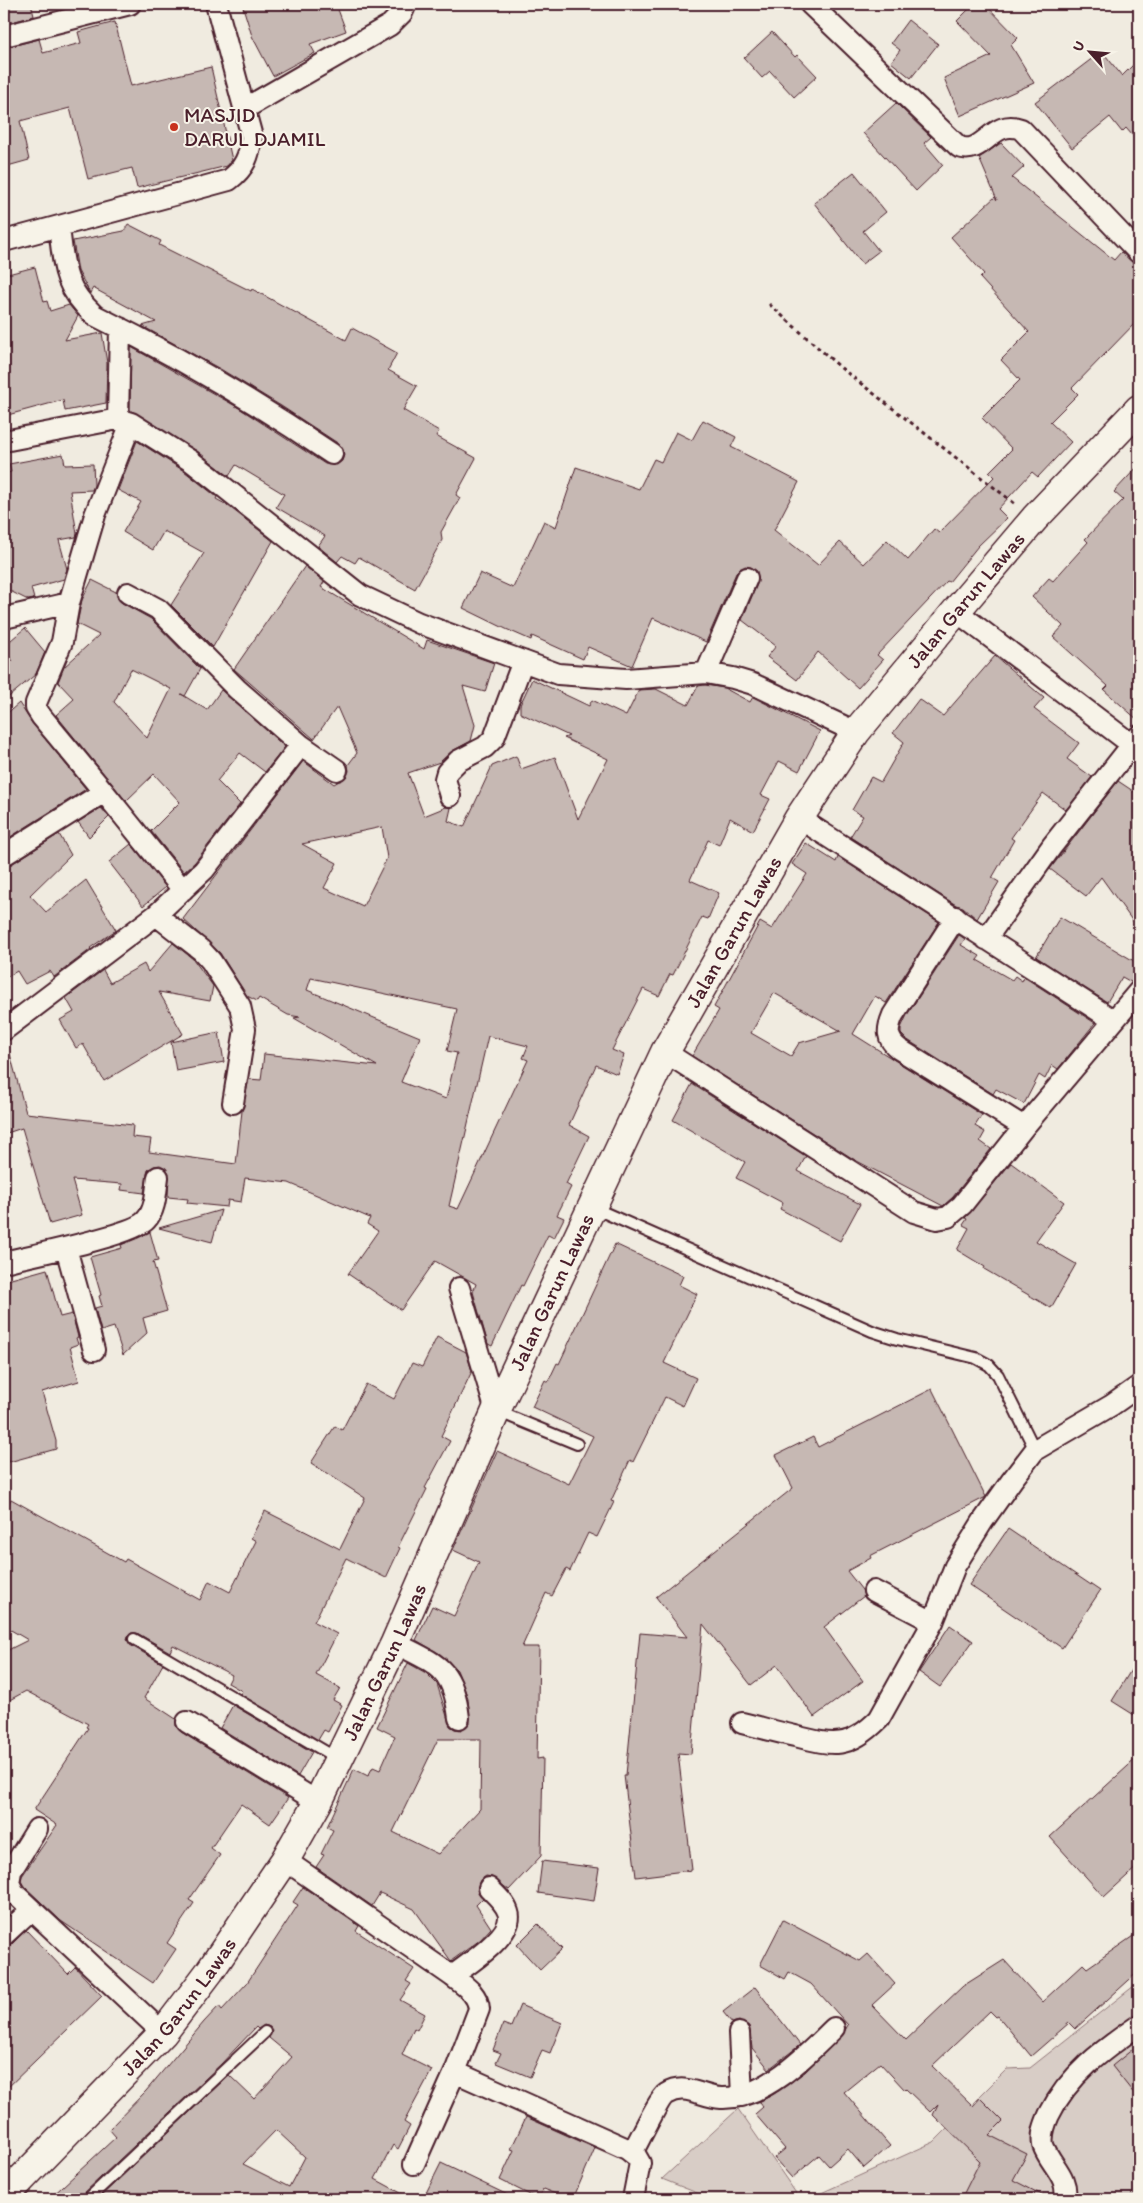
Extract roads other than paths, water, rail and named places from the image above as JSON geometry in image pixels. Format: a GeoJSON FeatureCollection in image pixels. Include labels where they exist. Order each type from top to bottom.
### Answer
{"type":"FeatureCollection","features":[{"type":"Feature","properties":{"kind":"main road","name":"Jalan Garun Lawas"},"geometry":{"type":"LineString","coordinates":[[9,2196],[163,2033],[210,1971],[285,1860],[318,1802],[395,1642],[496,1411],[665,1052],[799,818],[856,732],[956,611],[1035,518],[1139,409]]}},
{"type":"Feature","properties":{"kind":"street"},"geometry":{"type":"LineString","coordinates":[[4,36],[130,4]]}},
{"type":"Feature","properties":{"kind":"street"},"geometry":{"type":"LineString","coordinates":[[4,241],[229,180],[240,172],[249,156],[252,137],[216,4]]}},
{"type":"Feature","properties":{"kind":"street"},"geometry":{"type":"LineString","coordinates":[[244,109],[390,24],[402,13],[406,4]]}},
{"type":"Feature","properties":{"kind":"street"},"geometry":{"type":"LineString","coordinates":[[810,4],[959,148],[968,149],[983,142],[1004,127],[1013,126],[1021,130],[1139,253]]}},
{"type":"Feature","properties":{"kind":"street"},"geometry":{"type":"LineString","coordinates":[[59,227],[69,285],[80,302],[94,316],[120,328],[230,388],[281,419],[332,454]]}},
{"type":"Feature","properties":{"kind":"street"},"geometry":{"type":"LineString","coordinates":[[120,328],[125,421],[94,514],[69,603],[62,642],[39,693],[36,708],[183,890]]}},
{"type":"Feature","properties":{"kind":"street"},"geometry":{"type":"LineString","coordinates":[[4,441],[125,421],[191,461],[360,595],[419,623],[558,674],[626,679],[706,673],[732,678],[753,684],[856,732]]}},
{"type":"Feature","properties":{"kind":"street"},"geometry":{"type":"LineString","coordinates":[[706,673],[747,578]]}},
{"type":"Feature","properties":{"kind":"street"},"geometry":{"type":"LineString","coordinates":[[128,593],[158,608],[237,689],[301,745],[337,770]]}},
{"type":"Feature","properties":{"kind":"street"},"geometry":{"type":"LineString","coordinates":[[4,618],[69,603]]}},
{"type":"Feature","properties":{"kind":"street"},"geometry":{"type":"LineString","coordinates":[[956,611],[1137,743],[1052,846],[986,939]]}},
{"type":"Feature","properties":{"kind":"street"},"geometry":{"type":"LineString","coordinates":[[450,796],[445,779],[447,772],[458,761],[485,748],[494,738],[523,661]]}},
{"type":"Feature","properties":{"kind":"street"},"geometry":{"type":"LineString","coordinates":[[4,1030],[156,915],[183,890],[219,852],[301,745]]}},
{"type":"Feature","properties":{"kind":"street"},"geometry":{"type":"LineString","coordinates":[[4,855],[104,792]]}},
{"type":"Feature","properties":{"kind":"street"},"geometry":{"type":"LineString","coordinates":[[799,818],[956,917],[986,939],[1113,1020]]}},
{"type":"Feature","properties":{"kind":"street"},"geometry":{"type":"LineString","coordinates":[[156,915],[189,939],[211,961],[240,1006],[245,1029],[233,1103]]}},
{"type":"Feature","properties":{"kind":"street"},"geometry":{"type":"LineString","coordinates":[[956,917],[893,1015],[889,1025],[889,1037],[892,1043],[899,1049],[1024,1127]]}},
{"type":"Feature","properties":{"kind":"street"},"geometry":{"type":"LineString","coordinates":[[665,1052],[914,1212],[936,1220],[948,1217],[962,1205],[1024,1127],[1139,991]]}},
{"type":"Feature","properties":{"kind":"street"},"geometry":{"type":"LineString","coordinates":[[4,1262],[66,1248],[142,1224],[153,1208],[158,1177]]}},
{"type":"Feature","properties":{"kind":"street"},"geometry":{"type":"LineString","coordinates":[[66,1248],[94,1350]]}},
{"type":"Feature","properties":{"kind":"street"},"geometry":{"type":"LineString","coordinates":[[459,1288],[496,1411]]}},
{"type":"Feature","properties":{"kind":"street"},"geometry":{"type":"LineString","coordinates":[[742,1723],[827,1744],[844,1743],[866,1732],[879,1719],[933,1622],[946,1584],[965,1548],[1035,1450],[1112,1405],[1139,1386]]}},
{"type":"Feature","properties":{"kind":"street"},"geometry":{"type":"LineString","coordinates":[[874,1591],[933,1622]]}},
{"type":"Feature","properties":{"kind":"street"},"geometry":{"type":"LineString","coordinates":[[395,1642],[426,1659],[449,1677],[456,1697],[459,1718]]}},
{"type":"Feature","properties":{"kind":"street"},"geometry":{"type":"LineString","coordinates":[[187,1722],[318,1802]]}},
{"type":"Feature","properties":{"kind":"street"},"geometry":{"type":"LineString","coordinates":[[36,1829],[11,1871],[9,1883],[14,1893],[163,2033]]}},
{"type":"Feature","properties":{"kind":"street"},"geometry":{"type":"LineString","coordinates":[[285,1860],[452,1976],[476,1996],[479,2008],[455,2072],[414,2164]]}},
{"type":"Feature","properties":{"kind":"street"},"geometry":{"type":"LineString","coordinates":[[452,1976],[488,1949],[506,1930],[509,1919],[508,1912],[489,1888]]}},
{"type":"Feature","properties":{"kind":"street"},"geometry":{"type":"LineString","coordinates":[[4,1935],[31,1910]]}},
{"type":"Feature","properties":{"kind":"street"},"geometry":{"type":"LineString","coordinates":[[1065,2199],[1066,2192],[1063,2178],[1043,2145],[1046,2123],[1060,2093],[1080,2070],[1139,2025]]}},
{"type":"Feature","properties":{"kind":"street"},"geometry":{"type":"LineString","coordinates":[[632,2153],[663,2096],[679,2089],[690,2090],[702,2096],[722,2098],[742,2096],[771,2082],[812,2050],[834,2028]]}},
{"type":"Feature","properties":{"kind":"street"},"geometry":{"type":"LineString","coordinates":[[740,2033],[742,2096]]}},
{"type":"Feature","properties":{"kind":"street"},"geometry":{"type":"LineString","coordinates":[[455,2072],[550,2113],[632,2153],[640,2163],[633,2199]]}},
{"type":"Feature","properties":{"kind":"lane"},"geometry":{"type":"LineString","coordinates":[[591,1207],[872,1331],[984,1361],[1002,1381],[1035,1450]]}},
{"type":"Feature","properties":{"kind":"lane"},"geometry":{"type":"LineString","coordinates":[[496,1411],[577,1444]]}},
{"type":"Feature","properties":{"kind":"lane"},"geometry":{"type":"LineString","coordinates":[[134,1639],[339,1760]]}},
{"type":"Feature","properties":{"kind":"lane"},"geometry":{"type":"LineString","coordinates":[[88,2199],[264,2032]]}},
{"type":"Feature","properties":{"kind":"place","name":"MASJID DARUL DJAMIL"},"geometry":{"type":"Point","coordinates":[174,127]}}]}
